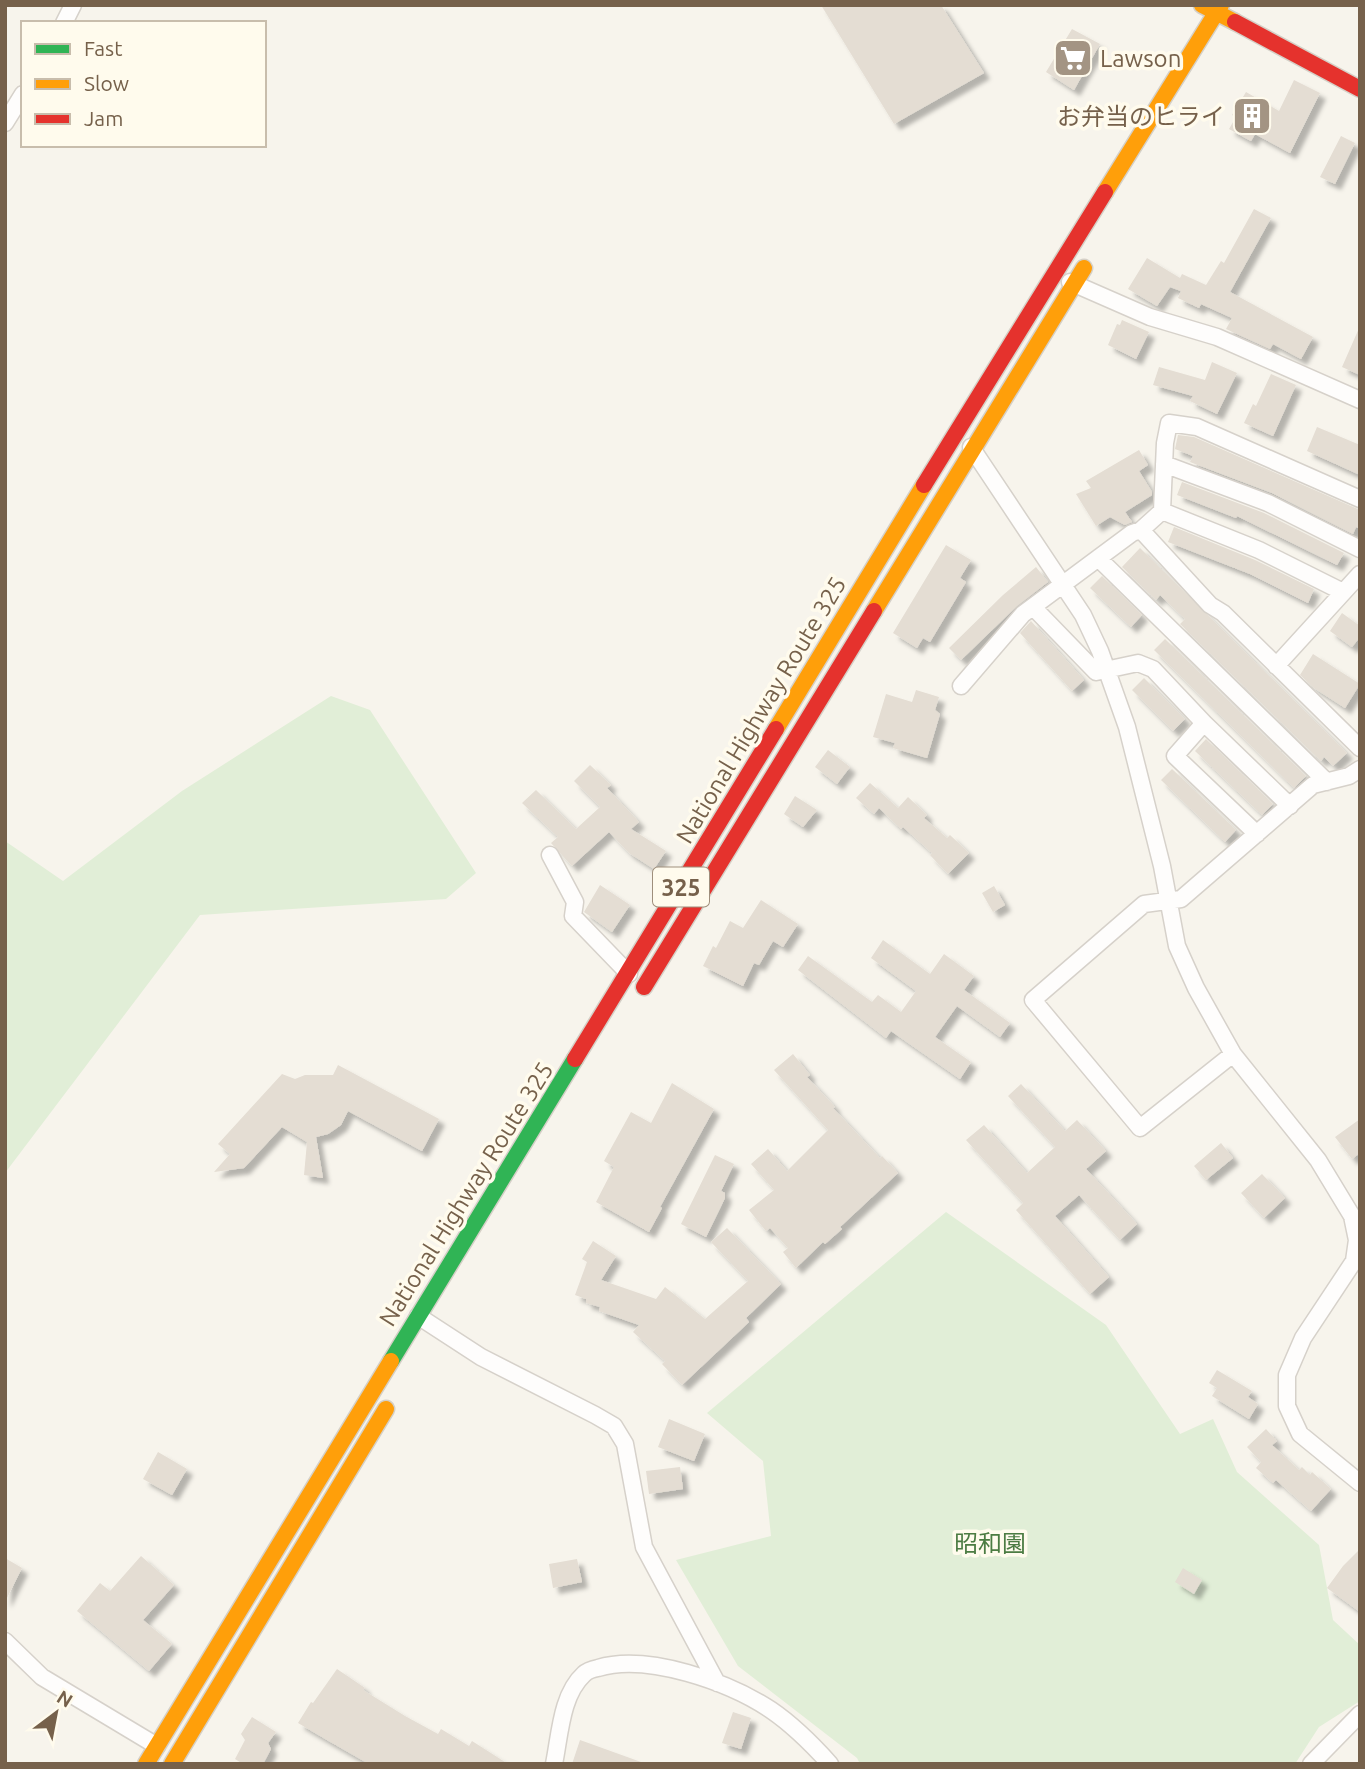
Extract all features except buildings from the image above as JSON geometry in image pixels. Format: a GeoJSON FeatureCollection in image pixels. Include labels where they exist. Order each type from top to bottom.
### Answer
{"type":"FeatureCollection","features":[{"type":"Feature","properties":{"kind":"main road"},"geometry":{"type":"LineString","coordinates":[[1231,27],[1245,5]]}},
{"type":"Feature","properties":{"kind":"main road"},"geometry":{"type":"LineString","coordinates":[[1213,7],[1231,27],[1360,89]]}},
{"type":"Feature","properties":{"kind":"main road","name":"National Highway Route 325"},"geometry":{"type":"LineString","coordinates":[[146,1764],[629,974],[955,434],[1055,275],[1213,7]]}},
{"type":"Feature","properties":{"kind":"main road","name":"National Highway Route 325"},"geometry":{"type":"LineString","coordinates":[[634,1003],[1089,260]]}},
{"type":"Feature","properties":{"kind":"main road"},"geometry":{"type":"LineString","coordinates":[[172,1764],[392,1398]]}},
{"type":"Feature","properties":{"kind":"street"},"geometry":{"type":"LineString","coordinates":[[65,21],[73,5]]}},
{"type":"Feature","properties":{"kind":"street"},"geometry":{"type":"LineString","coordinates":[[5,123],[21,97]]}},
{"type":"Feature","properties":{"kind":"street"},"geometry":{"type":"LineString","coordinates":[[1055,275],[1150,317],[1217,337],[1360,400]]}},
{"type":"Feature","properties":{"kind":"street"},"geometry":{"type":"LineString","coordinates":[[961,687],[1003,635],[1033,607],[1132,533],[1141,530],[1162,511],[1165,443],[1169,423],[1197,427],[1360,499]]}},
{"type":"Feature","properties":{"kind":"street"},"geometry":{"type":"LineString","coordinates":[[955,434],[973,449],[1083,615],[1107,669],[1127,727],[1177,946],[1196,988],[1233,1054],[1318,1160],[1352,1216],[1357,1240],[1354,1261],[1303,1338],[1287,1375],[1287,1406],[1300,1434],[1360,1483]]}},
{"type":"Feature","properties":{"kind":"street"},"geometry":{"type":"LineString","coordinates":[[1164,464],[1268,503],[1360,549]]}},
{"type":"Feature","properties":{"kind":"street"},"geometry":{"type":"LineString","coordinates":[[1162,511],[1259,550],[1343,593]]}},
{"type":"Feature","properties":{"kind":"street"},"geometry":{"type":"LineString","coordinates":[[1141,530],[1210,605],[1223,613],[1360,748]]}},
{"type":"Feature","properties":{"kind":"street"},"geometry":{"type":"LineString","coordinates":[[1098,558],[1327,782]]}},
{"type":"Feature","properties":{"kind":"street"},"geometry":{"type":"LineString","coordinates":[[1276,666],[1360,574]]}},
{"type":"Feature","properties":{"kind":"street"},"geometry":{"type":"LineString","coordinates":[[1033,607],[1096,672],[1138,663],[1153,670],[1290,806]]}},
{"type":"Feature","properties":{"kind":"street"},"geometry":{"type":"LineString","coordinates":[[1204,723],[1175,756],[1257,834]]}},
{"type":"Feature","properties":{"kind":"street"},"geometry":{"type":"LineString","coordinates":[[1233,1054],[1140,1128],[1033,1000],[1144,904],[1181,899],[1313,785],[1349,776],[1360,769]]}},
{"type":"Feature","properties":{"kind":"street"},"geometry":{"type":"LineString","coordinates":[[550,855],[575,902],[573,916],[629,974]]}},
{"type":"Feature","properties":{"kind":"street"},"geometry":{"type":"LineString","coordinates":[[418,1316],[481,1357],[614,1426],[625,1444],[644,1547],[717,1683]]}},
{"type":"Feature","properties":{"kind":"street"},"geometry":{"type":"LineString","coordinates":[[5,1641],[42,1677],[158,1746]]}},
{"type":"Feature","properties":{"kind":"street"},"geometry":{"type":"LineString","coordinates":[[554,1764],[570,1691],[585,1672],[616,1662],[656,1665],[717,1683],[769,1709],[809,1740],[830,1764]]}},
{"type":"Feature","properties":{"kind":"street"},"geometry":{"type":"LineString","coordinates":[[1311,1764],[1360,1714]]}},
{"type":"Feature","properties":{"kind":"green space"},"geometry":{"type":"Polygon","coordinates":[[[331,696],[370,710],[476,873],[446,899],[200,915],[5,1173],[5,841],[63,881],[182,791],[331,696]]]}},
{"type":"Feature","properties":{"kind":"green space","name":"昭和園"},"geometry":{"type":"Polygon","coordinates":[[[946,1212],[1106,1325],[1180,1434],[1213,1419],[1237,1472],[1319,1545],[1333,1620],[1360,1645],[1360,1701],[1319,1727],[1295,1764],[860,1764],[857,1758],[738,1666],[676,1560],[771,1536],[763,1461],[707,1413],[946,1212]]]}},
{"type":"Feature","properties":{"kind":"traffic: fast"},"geometry":{"type":"LineString","coordinates":[[391,1361],[575,1059]]}},
{"type":"Feature","properties":{"kind":"traffic: slow"},"geometry":{"type":"LineString","coordinates":[[1202,5],[1235,22]]}},
{"type":"Feature","properties":{"kind":"traffic: slow"},"geometry":{"type":"LineString","coordinates":[[1105,192],[1221,5]]}},
{"type":"Feature","properties":{"kind":"traffic: slow"},"geometry":{"type":"LineString","coordinates":[[874,611],[1084,268]]}},
{"type":"Feature","properties":{"kind":"traffic: slow"},"geometry":{"type":"LineString","coordinates":[[776,729],[924,485]]}},
{"type":"Feature","properties":{"kind":"traffic: slow"},"geometry":{"type":"LineString","coordinates":[[146,1764],[391,1361]]}},
{"type":"Feature","properties":{"kind":"traffic: slow"},"geometry":{"type":"LineString","coordinates":[[172,1764],[386,1409]]}},
{"type":"Feature","properties":{"kind":"traffic: jam"},"geometry":{"type":"LineString","coordinates":[[1235,22],[1360,89]]}},
{"type":"Feature","properties":{"kind":"traffic: jam"},"geometry":{"type":"LineString","coordinates":[[924,485],[1105,192]]}},
{"type":"Feature","properties":{"kind":"traffic: jam"},"geometry":{"type":"LineString","coordinates":[[644,987],[874,611]]}},
{"type":"Feature","properties":{"kind":"traffic: jam"},"geometry":{"type":"LineString","coordinates":[[575,1059],[776,729]]}},
{"type":"Feature","properties":{"kind":"place","name":"Lawson"},"geometry":{"type":"Point","coordinates":[1073,58]}},
{"type":"Feature","properties":{"kind":"place","name":"お弁当のヒライ"},"geometry":{"type":"Point","coordinates":[1252,116]}}]}
